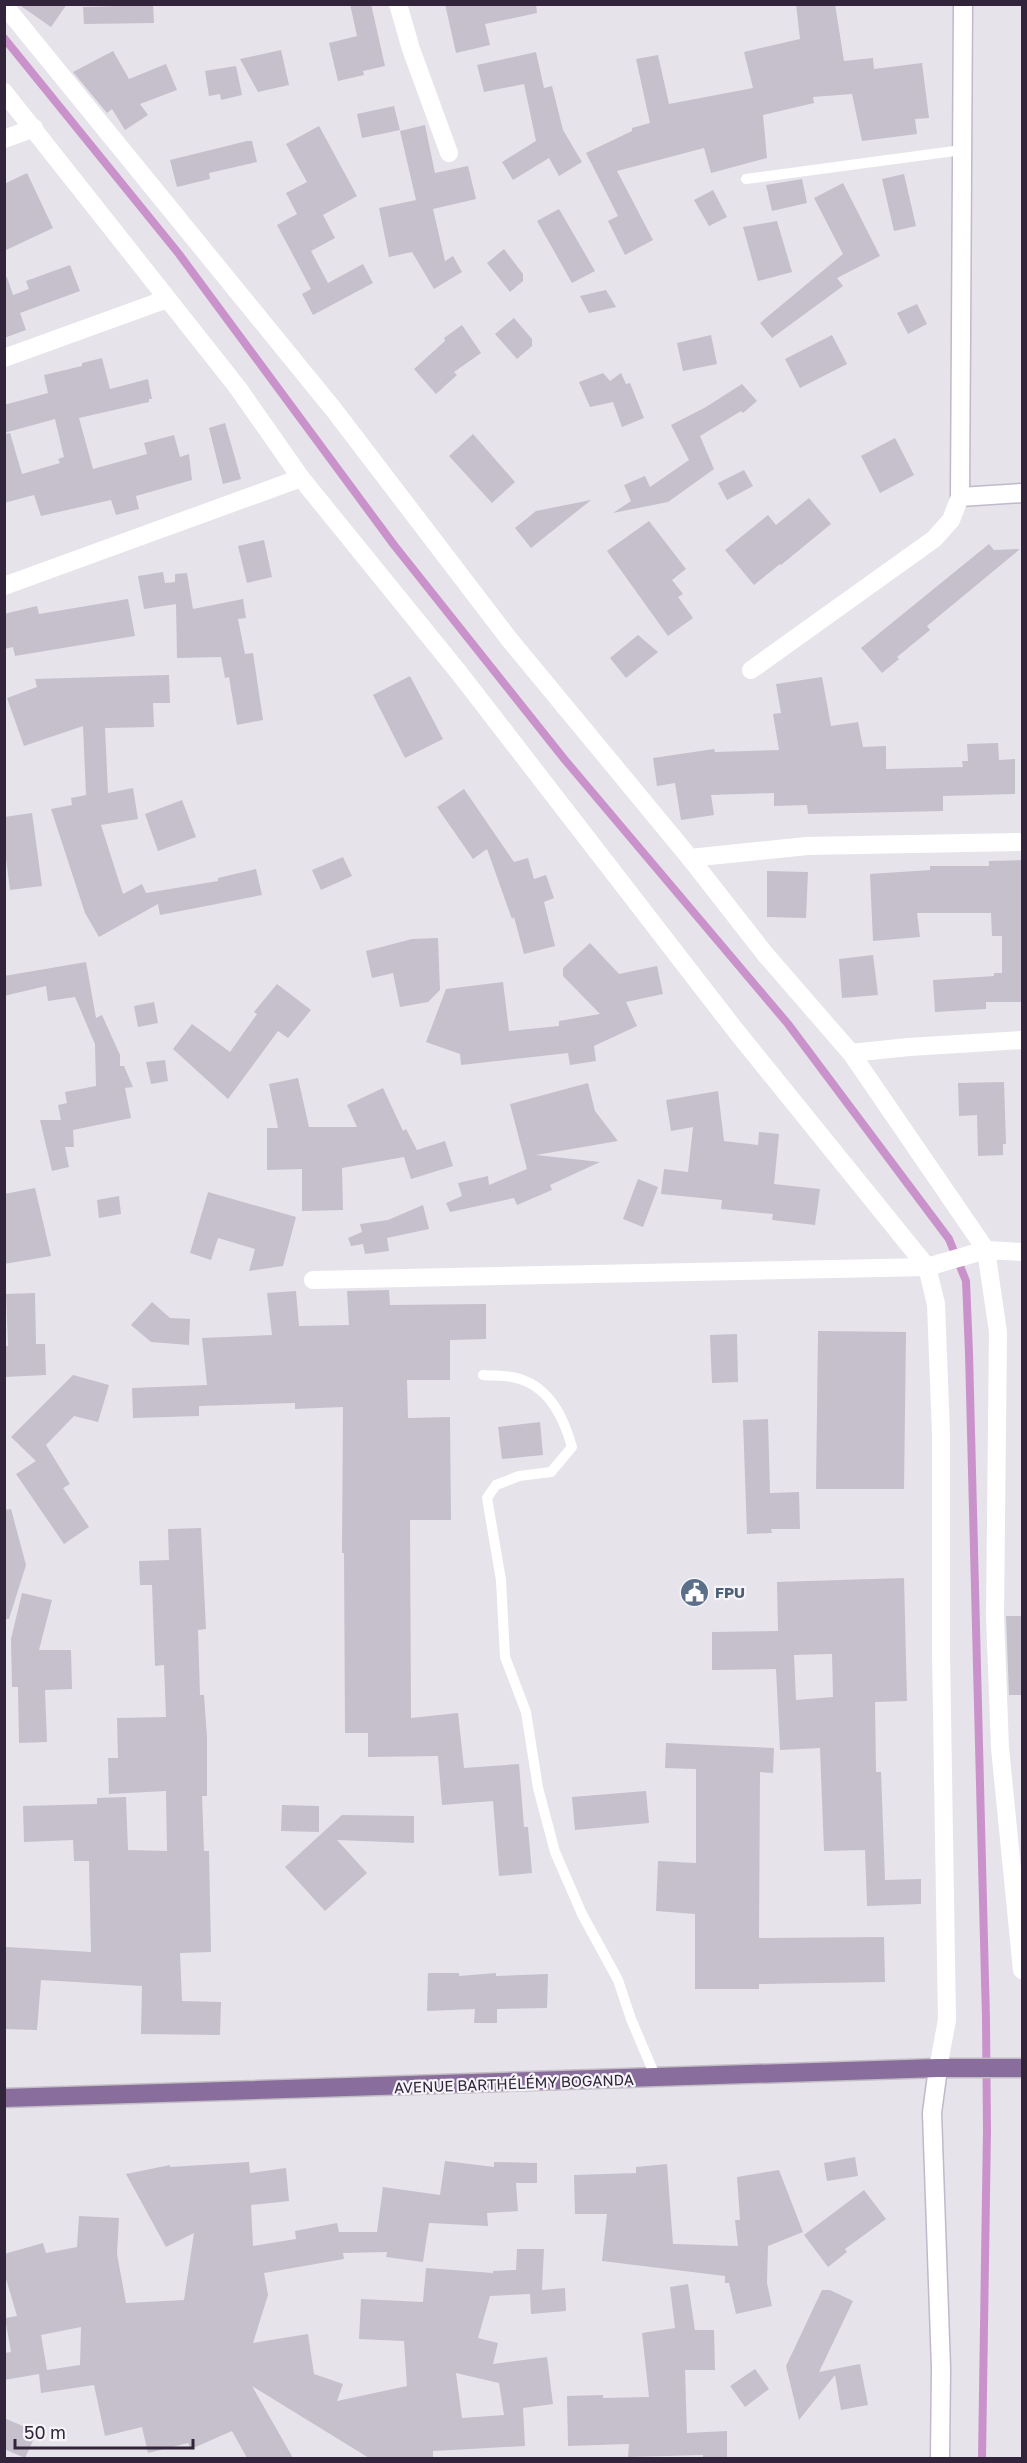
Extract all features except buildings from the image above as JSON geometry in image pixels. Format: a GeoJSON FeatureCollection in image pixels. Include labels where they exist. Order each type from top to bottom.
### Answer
{"type":"FeatureCollection","features":[{"type":"Feature","properties":{"kind":"main road","name":"AVENUE BARTHÉLÉMY BOGANDA"},"geometry":{"type":"LineString","coordinates":[[4,2098],[938,2068],[1017,2068]]}},
{"type":"Feature","properties":{"kind":"street"},"geometry":{"type":"LineString","coordinates":[[398,4],[411,49],[449,153]]}},
{"type":"Feature","properties":{"kind":"street"},"geometry":{"type":"LineString","coordinates":[[751,670],[934,539],[951,520],[960,497],[963,4]]}},
{"type":"Feature","properties":{"kind":"street"},"geometry":{"type":"LineString","coordinates":[[4,5],[334,410],[509,639],[690,858],[765,954],[851,1053],[986,1250],[999,1332],[995,1617],[1000,1748],[1023,1970]]}},
{"type":"Feature","properties":{"kind":"street"},"geometry":{"type":"LineString","coordinates":[[4,92],[238,388],[301,478],[460,674],[736,1030],[927,1267],[936,1304],[941,1434],[941,1652],[947,2020],[932,2113],[941,2368],[940,2458]]}},
{"type":"Feature","properties":{"kind":"street"},"geometry":{"type":"LineString","coordinates":[[4,139],[34,128]]}},
{"type":"Feature","properties":{"kind":"street"},"geometry":{"type":"LineString","coordinates":[[4,358],[167,299]]}},
{"type":"Feature","properties":{"kind":"street"},"geometry":{"type":"LineString","coordinates":[[4,586],[301,478]]}},
{"type":"Feature","properties":{"kind":"street"},"geometry":{"type":"LineString","coordinates":[[960,497],[1023,493]]}},
{"type":"Feature","properties":{"kind":"street"},"geometry":{"type":"LineString","coordinates":[[690,858],[807,846],[1023,842]]}},
{"type":"Feature","properties":{"kind":"street"},"geometry":{"type":"LineString","coordinates":[[851,1053],[909,1047],[1023,1041]]}},
{"type":"Feature","properties":{"kind":"street"},"geometry":{"type":"LineString","coordinates":[[313,1280],[927,1267],[986,1250],[1023,1252]]}},
{"type":"Feature","properties":{"kind":"lane"},"geometry":{"type":"LineString","coordinates":[[746,179],[962,150]]}},
{"type":"Feature","properties":{"kind":"lane"},"geometry":{"type":"LineString","coordinates":[[483,1376],[520,1378],[547,1394],[563,1418],[572,1447],[551,1472],[519,1476],[496,1485],[488,1498],[501,1580],[506,1657],[526,1712],[538,1788],[555,1852],[582,1914],[618,1980],[635,2029],[656,2078]]}},
{"type":"Feature","properties":{"kind":"waterway"},"geometry":{"type":"LineString","coordinates":[[4,38],[179,254],[394,545],[565,760],[788,1024],[949,1239],[966,1281],[986,2019],[987,2130],[982,2458]]}},
{"type":"Feature","properties":{"kind":"place","name":"FPU"},"geometry":{"type":"Point","coordinates":[694,1592]}}]}
